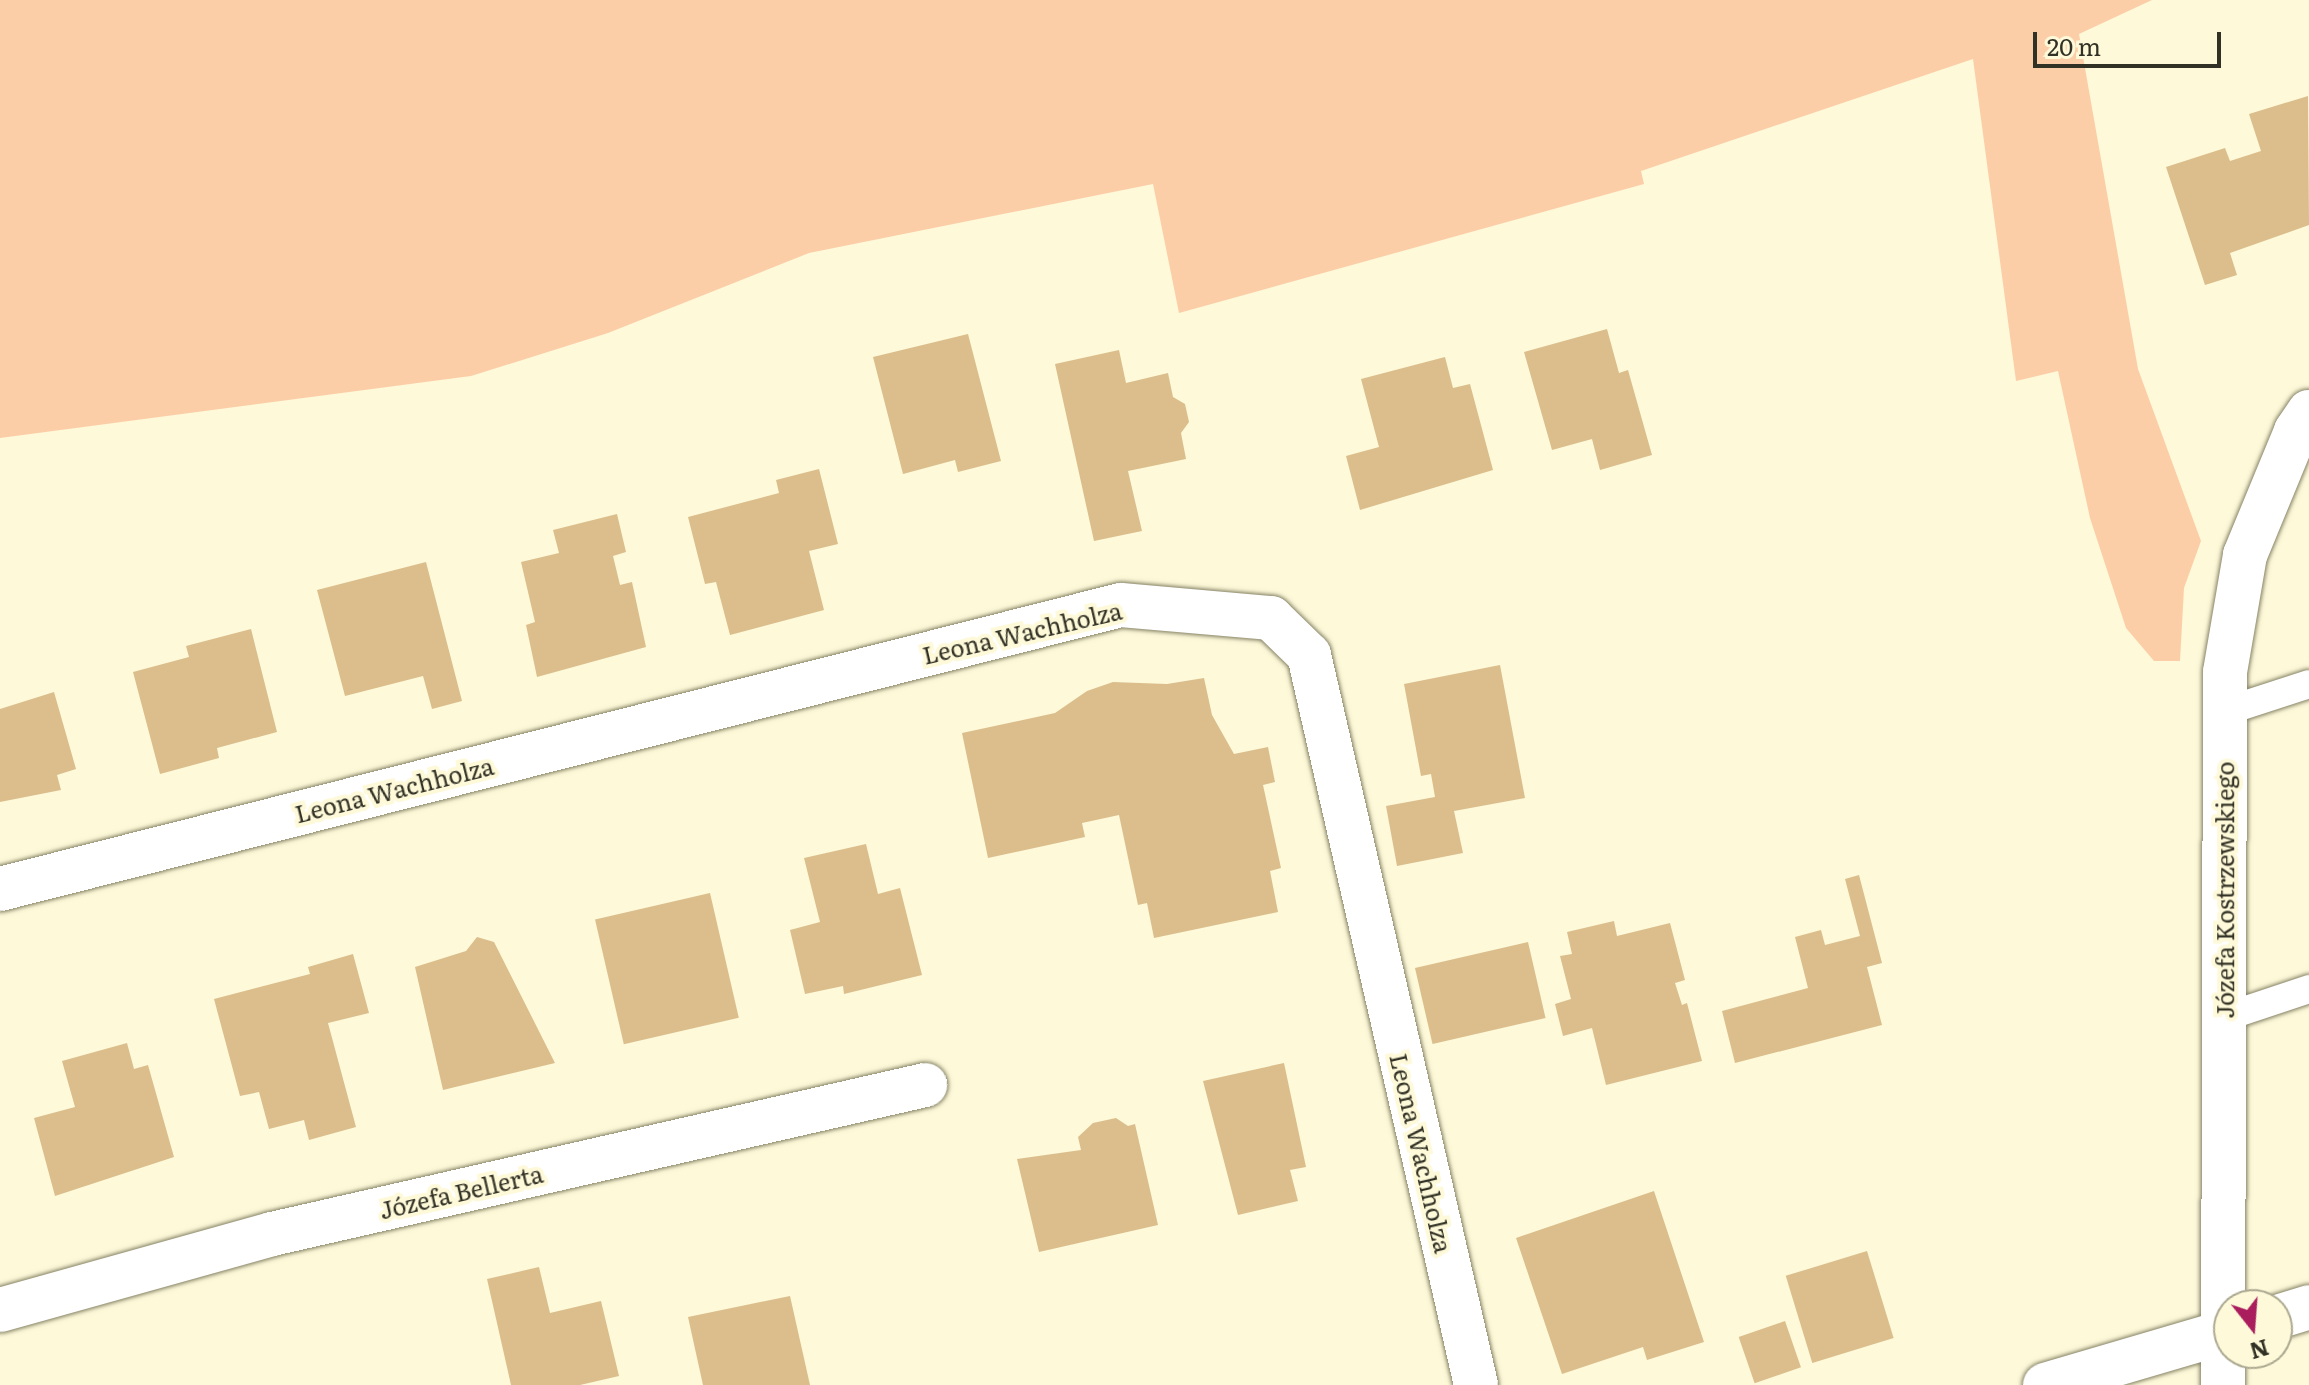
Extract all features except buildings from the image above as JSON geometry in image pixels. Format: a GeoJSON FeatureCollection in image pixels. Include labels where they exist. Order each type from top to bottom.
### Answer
{"type":"FeatureCollection","features":[{"type":"Feature","properties":{"kind":"street","name":"Józefa Kostrzewskiego"},"geometry":{"type":"LineString","coordinates":[[2226,1289],[2223,712],[2245,555],[2296,431],[2309,412]]}},
{"type":"Feature","properties":{"kind":"street","name":"Leona Wachholza"},"geometry":{"type":"LineString","coordinates":[[0,889],[1121,605],[1271,618],[1309,655],[1476,1385]]}},
{"type":"Feature","properties":{"kind":"street","name":"Józefa Bellerta"},"geometry":{"type":"LineString","coordinates":[[0,1310],[272,1234],[925,1085]]}},
{"type":"Feature","properties":{"kind":"street"},"geometry":{"type":"LineString","coordinates":[[2045,1385],[2213,1335]]}},
{"type":"Feature","properties":{"kind":"lane"},"geometry":{"type":"LineString","coordinates":[[2223,712],[2309,684]]}},
{"type":"Feature","properties":{"kind":"lane"},"geometry":{"type":"LineString","coordinates":[[2225,1017],[2309,989]]}},
{"type":"Feature","properties":{"kind":"shaded area"},"geometry":{"type":"Polygon","coordinates":[[[0,0],[2152,0],[2079,34],[2138,369],[2201,541],[2184,588],[2180,661],[2154,661],[2126,628],[2090,518],[2058,371],[2016,381],[1973,59],[1641,171],[1644,184],[1179,313],[1153,184],[809,253],[608,333],[471,376],[0,438],[0,0]]]}}]}
